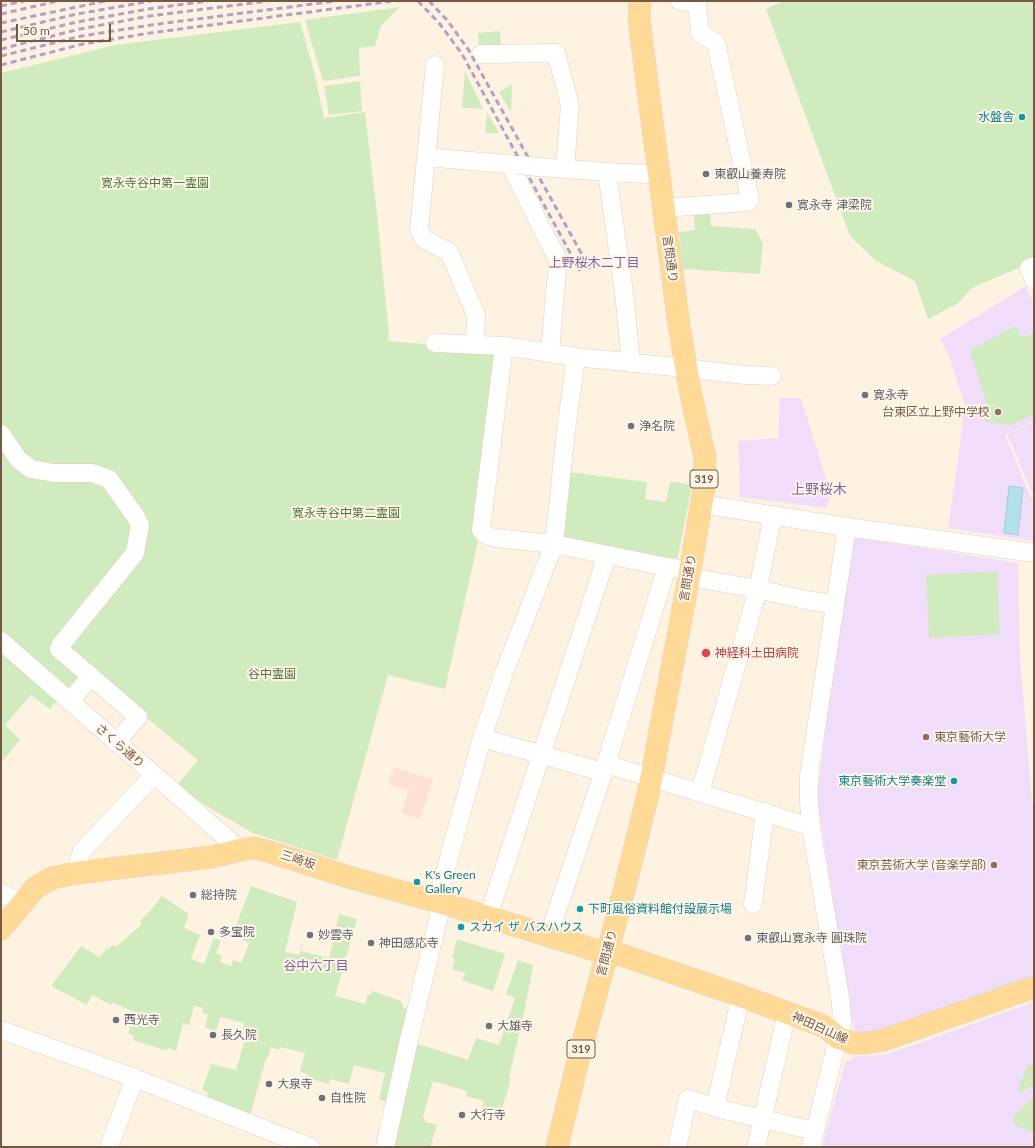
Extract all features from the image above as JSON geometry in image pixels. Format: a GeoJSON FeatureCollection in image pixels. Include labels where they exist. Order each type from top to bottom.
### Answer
{"type":"FeatureCollection","features":[{"type":"Feature","properties":{"kind":"main road","name":"言問通り"},"geometry":{"type":"LineString","coordinates":[[557,1147],[652,779],[702,504],[705,458],[686,368],[663,208],[640,27],[640,1]]}},
{"type":"Feature","properties":{"kind":"main road","name":"三崎坂"},"geometry":{"type":"LineString","coordinates":[[1,929],[35,888],[44,881],[52,878],[76,873],[212,857],[253,848],[352,878],[440,902],[608,953]]}},
{"type":"Feature","properties":{"kind":"main road","name":"神田白山線"},"geometry":{"type":"LineString","coordinates":[[608,953],[618,954],[741,996],[828,1029],[838,1038],[854,1043],[867,1043],[884,1040],[1034,987]]}},
{"type":"Feature","properties":{"kind":"street"},"geometry":{"type":"LineString","coordinates":[[663,208],[748,202],[750,200],[716,43],[700,33],[697,2],[680,1]]}},
{"type":"Feature","properties":{"kind":"street"},"geometry":{"type":"LineString","coordinates":[[481,54],[556,53],[570,105],[565,169]]}},
{"type":"Feature","properties":{"kind":"street"},"geometry":{"type":"LineString","coordinates":[[435,65],[419,230],[424,239],[448,252],[476,315],[475,345]]}},
{"type":"Feature","properties":{"kind":"street"},"geometry":{"type":"LineString","coordinates":[[426,157],[607,172],[648,174],[658,172]]}},
{"type":"Feature","properties":{"kind":"street"},"geometry":{"type":"LineString","coordinates":[[514,164],[541,227],[558,258],[550,353]]}},
{"type":"Feature","properties":{"kind":"street"},"geometry":{"type":"LineString","coordinates":[[607,172],[624,293],[631,363]]}},
{"type":"Feature","properties":{"kind":"street"},"geometry":{"type":"LineString","coordinates":[[1034,266],[1029,268],[1034,279]]}},
{"type":"Feature","properties":{"kind":"street"},"geometry":{"type":"LineString","coordinates":[[435,343],[504,346],[576,358],[745,375],[772,376]]}},
{"type":"Feature","properties":{"kind":"street"},"geometry":{"type":"LineString","coordinates":[[504,346],[481,530],[486,535],[494,538],[554,544],[667,567],[689,574],[805,600],[834,604]]}},
{"type":"Feature","properties":{"kind":"street"},"geometry":{"type":"LineString","coordinates":[[385,1147],[440,902],[482,738],[504,673],[554,544],[566,430],[576,358]]}},
{"type":"Feature","properties":{"kind":"street"},"geometry":{"type":"LineString","coordinates":[[1,434],[19,460],[32,469],[54,473],[92,472],[109,479],[140,525],[135,553],[59,649],[138,717],[116,743]]}},
{"type":"Feature","properties":{"kind":"street"},"geometry":{"type":"LineString","coordinates":[[702,504],[847,527],[1034,553]]}},
{"type":"Feature","properties":{"kind":"street"},"geometry":{"type":"LineString","coordinates":[[700,794],[758,589],[773,515]]}},
{"type":"Feature","properties":{"kind":"street"},"geometry":{"type":"LineString","coordinates":[[677,1147],[688,1099],[762,1119],[813,1139],[842,1022],[841,1003],[811,827],[809,775],[847,527]]}},
{"type":"Feature","properties":{"kind":"street"},"geometry":{"type":"LineString","coordinates":[[488,917],[607,555]]}},
{"type":"Feature","properties":{"kind":"street"},"geometry":{"type":"LineString","coordinates":[[549,935],[604,768],[667,567]]}},
{"type":"Feature","properties":{"kind":"street","name":"さくら通り"},"geometry":{"type":"LineString","coordinates":[[1,641],[240,850]]}},
{"type":"Feature","properties":{"kind":"street"},"geometry":{"type":"LineString","coordinates":[[70,702],[90,676]]}},
{"type":"Feature","properties":{"kind":"street"},"geometry":{"type":"LineString","coordinates":[[482,738],[541,754],[652,779],[811,827]]}},
{"type":"Feature","properties":{"kind":"street"},"geometry":{"type":"LineString","coordinates":[[76,873],[82,851],[154,775]]}},
{"type":"Feature","properties":{"kind":"street"},"geometry":{"type":"LineString","coordinates":[[753,904],[765,812]]}},
{"type":"Feature","properties":{"kind":"street"},"geometry":{"type":"LineString","coordinates":[[1,893],[22,903]]}},
{"type":"Feature","properties":{"kind":"street"},"geometry":{"type":"LineString","coordinates":[[716,1107],[741,996]]}},
{"type":"Feature","properties":{"kind":"street"},"geometry":{"type":"LineString","coordinates":[[756,1147],[786,1013]]}},
{"type":"Feature","properties":{"kind":"street"},"geometry":{"type":"LineString","coordinates":[[1,1030],[135,1078],[303,1146]]}},
{"type":"Feature","properties":{"kind":"street"},"geometry":{"type":"LineString","coordinates":[[109,1147],[135,1078]]}},
{"type":"Feature","properties":{"kind":"shaded area","name":"台東区立上野中学校"},"geometry":{"type":"Polygon","coordinates":[[[1026,286],[1034,305],[1034,421],[1006,434],[1006,437],[1034,505],[1034,541],[948,528],[960,445],[964,403],[949,356],[940,339],[1026,286]]]}},
{"type":"Feature","properties":{"kind":"shaded area"},"geometry":{"type":"Polygon","coordinates":[[[780,398],[801,398],[830,491],[831,497],[826,508],[740,497],[738,441],[778,438],[780,398]]]}},
{"type":"Feature","properties":{"kind":"shaded area"},"geometry":{"type":"Polygon","coordinates":[[[1034,422],[1034,498],[1007,434],[1034,422]]]}},
{"type":"Feature","properties":{"kind":"shaded area","name":"東京藝術大学"},"geometry":{"type":"Polygon","coordinates":[[[853,537],[1018,563],[1020,657],[1032,802],[1034,802],[1034,976],[875,1032],[854,1033],[817,799],[832,676],[853,537]]]}},
{"type":"Feature","properties":{"kind":"shaded area"},"geometry":{"type":"Polygon","coordinates":[[[394,767],[433,780],[420,819],[401,813],[409,790],[388,784],[394,767]]]}},
{"type":"Feature","properties":{"kind":"shaded area"},"geometry":{"type":"Polygon","coordinates":[[[1034,1002],[1034,1147],[822,1147],[845,1063],[856,1056],[885,1055],[1034,1002]]]}},
{"type":"Feature","properties":{"kind":"green space"},"geometry":{"type":"Polygon","coordinates":[[[784,1],[1034,1],[1034,261],[972,288],[957,304],[928,319],[915,281],[876,261],[850,236],[766,9],[784,1]]]}},
{"type":"Feature","properties":{"kind":"green space"},"geometry":{"type":"Polygon","coordinates":[[[400,7],[381,26],[375,46],[359,48],[360,76],[323,81],[305,20],[400,7]]]}},
{"type":"Feature","properties":{"kind":"green space","name":"谷中霊園"},"geometry":{"type":"Polygon","coordinates":[[[300,22],[314,71],[324,118],[365,112],[378,224],[389,335],[388,341],[497,350],[474,535],[478,542],[445,689],[388,675],[337,860],[253,833],[203,804],[178,784],[198,760],[143,715],[88,666],[50,709],[31,695],[5,725],[20,740],[1,763],[1,73],[115,45],[300,22]]]}},
{"type":"Feature","properties":{"kind":"green space"},"geometry":{"type":"Polygon","coordinates":[[[500,31],[501,48],[479,50],[478,33],[500,31]]]}},
{"type":"Feature","properties":{"kind":"green space"},"geometry":{"type":"Polygon","coordinates":[[[465,71],[483,109],[462,108],[465,71]]]}},
{"type":"Feature","properties":{"kind":"green space"},"geometry":{"type":"Polygon","coordinates":[[[360,81],[362,111],[329,115],[324,86],[360,81]]]}},
{"type":"Feature","properties":{"kind":"green space"},"geometry":{"type":"Polygon","coordinates":[[[512,84],[511,112],[499,92],[512,84]]]}},
{"type":"Feature","properties":{"kind":"green space"},"geometry":{"type":"Polygon","coordinates":[[[487,112],[499,133],[485,133],[487,112]]]}},
{"type":"Feature","properties":{"kind":"green space"},"geometry":{"type":"Polygon","coordinates":[[[710,212],[711,226],[755,229],[763,243],[760,274],[683,269],[679,232],[695,230],[694,213],[710,212]]]}},
{"type":"Feature","properties":{"kind":"green space"},"geometry":{"type":"Polygon","coordinates":[[[1015,326],[1020,336],[1025,337],[1033,333],[1034,335],[1034,414],[1011,425],[985,422],[986,401],[970,351],[1015,326]]]}},
{"type":"Feature","properties":{"kind":"green space"},"geometry":{"type":"Polygon","coordinates":[[[569,472],[647,482],[645,499],[666,502],[670,481],[692,485],[677,561],[562,538],[569,472]]]}},
{"type":"Feature","properties":{"kind":"green space"},"geometry":{"type":"Polygon","coordinates":[[[997,571],[1000,634],[929,638],[926,575],[997,571]]]}},
{"type":"Feature","properties":{"kind":"green space"},"geometry":{"type":"Polygon","coordinates":[[[251,886],[297,902],[285,952],[299,955],[303,943],[301,951],[329,958],[339,914],[357,919],[335,996],[365,1004],[368,994],[371,995],[372,991],[401,1001],[403,1008],[411,1010],[390,1102],[379,1100],[385,1073],[354,1065],[349,1084],[330,1079],[329,1084],[307,1078],[308,1074],[300,1072],[305,1053],[280,1047],[279,1050],[271,1047],[268,1058],[266,1058],[250,1117],[208,1101],[207,1092],[202,1090],[211,1064],[236,1070],[248,1029],[243,1028],[244,1023],[220,1017],[216,1031],[205,1028],[208,1015],[202,1013],[203,1008],[194,1006],[189,1025],[183,1023],[176,1051],[168,1048],[167,1051],[133,1040],[134,1036],[128,1033],[135,1012],[113,1003],[111,1005],[92,995],[87,1005],[51,986],[81,946],[100,957],[107,948],[108,949],[114,945],[116,947],[142,924],[140,921],[162,896],[189,914],[184,928],[200,935],[191,959],[204,964],[214,938],[221,941],[216,953],[222,955],[220,962],[231,966],[233,960],[241,963],[249,943],[242,940],[244,935],[234,931],[251,886]]]}},
{"type":"Feature","properties":{"kind":"green space"},"geometry":{"type":"Polygon","coordinates":[[[457,939],[505,954],[493,991],[462,980],[465,973],[452,969],[455,959],[452,958],[457,939]]]}},
{"type":"Feature","properties":{"kind":"green space"},"geometry":{"type":"Polygon","coordinates":[[[518,960],[533,965],[533,967],[509,1077],[511,1078],[501,1113],[482,1108],[484,1101],[466,1096],[467,1091],[433,1081],[423,1117],[426,1122],[437,1125],[430,1147],[391,1147],[415,1043],[468,1060],[476,1038],[499,1045],[515,998],[506,994],[518,960]]]}},
{"type":"Feature","properties":{"kind":"green space"},"geometry":{"type":"Polygon","coordinates":[[[1034,1064],[1034,1085],[1020,1092],[1018,1088],[1028,1065],[1034,1064]]]}},
{"type":"Feature","properties":{"kind":"green space"},"geometry":{"type":"Polygon","coordinates":[[[1034,1097],[1034,1133],[1017,1126],[1013,1122],[1013,1117],[1034,1097]]]}},
{"type":"Feature","properties":{"kind":"water"},"geometry":{"type":"Polygon","coordinates":[[[1009,486],[1023,488],[1018,535],[1004,533],[1009,486]]]}},
{"type":"Feature","properties":{"kind":"railway"},"geometry":{"type":"LineString","coordinates":[[1,6],[24,1]]}},
{"type":"Feature","properties":{"kind":"railway"},"geometry":{"type":"LineString","coordinates":[[1,14],[58,1]]}},
{"type":"Feature","properties":{"kind":"railway"},"geometry":{"type":"LineString","coordinates":[[1,23],[105,1]]}},
{"type":"Feature","properties":{"kind":"railway"},"geometry":{"type":"LineString","coordinates":[[1,32],[77,14],[151,1]]}},
{"type":"Feature","properties":{"kind":"railway"},"geometry":{"type":"LineString","coordinates":[[1,40],[77,22],[148,9],[208,1]]}},
{"type":"Feature","properties":{"kind":"railway"},"geometry":{"type":"LineString","coordinates":[[1,49],[80,29],[150,16],[268,1]]}},
{"type":"Feature","properties":{"kind":"railway"},"geometry":{"type":"LineString","coordinates":[[1,56],[82,36],[151,25],[336,1]]}},
{"type":"Feature","properties":{"kind":"railway"},"geometry":{"type":"LineString","coordinates":[[1,65],[83,44],[150,33],[393,1]]}},
{"type":"Feature","properties":{"kind":"railway"},"geometry":{"type":"LineString","coordinates":[[418,1],[439,23],[462,54],[580,271]]}},
{"type":"Feature","properties":{"kind":"railway"},"geometry":{"type":"LineString","coordinates":[[429,1],[447,20],[468,49],[590,269]]}},
{"type":"Feature","properties":{"kind":"place","name":"水盤舎"},"geometry":{"type":"Point","coordinates":[1022,117]}},
{"type":"Feature","properties":{"kind":"place","name":"東叡山養寿院"},"geometry":{"type":"Point","coordinates":[706,174]}},
{"type":"Feature","properties":{"kind":"place","name":"寛永寺 津梁院"},"geometry":{"type":"Point","coordinates":[789,205]}},
{"type":"Feature","properties":{"kind":"place","name":"寛永寺"},"geometry":{"type":"Point","coordinates":[865,395]}},
{"type":"Feature","properties":{"kind":"place","name":"台東区立上野中学校"},"geometry":{"type":"Point","coordinates":[998,412]}},
{"type":"Feature","properties":{"kind":"place","name":"浄名院"},"geometry":{"type":"Point","coordinates":[631,426]}},
{"type":"Feature","properties":{"kind":"place","name":"神経科土田病院"},"geometry":{"type":"Point","coordinates":[706,653]}},
{"type":"Feature","properties":{"kind":"place","name":"東京藝術大学"},"geometry":{"type":"Point","coordinates":[926,737]}},
{"type":"Feature","properties":{"kind":"place","name":"東京藝術大学奏楽堂"},"geometry":{"type":"Point","coordinates":[954,781]}},
{"type":"Feature","properties":{"kind":"place","name":"東京芸術大学 (音楽学部)"},"geometry":{"type":"Point","coordinates":[994,865]}},
{"type":"Feature","properties":{"kind":"place","name":"K's Green Gallery"},"geometry":{"type":"Point","coordinates":[417,882]}},
{"type":"Feature","properties":{"kind":"place","name":"総持院"},"geometry":{"type":"Point","coordinates":[193,895]}},
{"type":"Feature","properties":{"kind":"place","name":"下町風俗資料館付設展示場"},"geometry":{"type":"Point","coordinates":[580,909]}},
{"type":"Feature","properties":{"kind":"place","name":"スカイ ザ バスハウス"},"geometry":{"type":"Point","coordinates":[461,927]}},
{"type":"Feature","properties":{"kind":"place","name":"多宝院"},"geometry":{"type":"Point","coordinates":[211,932]}},
{"type":"Feature","properties":{"kind":"place","name":"妙雲寺"},"geometry":{"type":"Point","coordinates":[310,935]}},
{"type":"Feature","properties":{"kind":"place","name":"東叡山寛永寺 圓珠院"},"geometry":{"type":"Point","coordinates":[748,938]}},
{"type":"Feature","properties":{"kind":"place","name":"神田感応寺"},"geometry":{"type":"Point","coordinates":[371,943]}},
{"type":"Feature","properties":{"kind":"place","name":"西光寺"},"geometry":{"type":"Point","coordinates":[116,1020]}},
{"type":"Feature","properties":{"kind":"place","name":"大雄寺"},"geometry":{"type":"Point","coordinates":[489,1026]}},
{"type":"Feature","properties":{"kind":"place","name":"長久院"},"geometry":{"type":"Point","coordinates":[213,1035]}},
{"type":"Feature","properties":{"kind":"place","name":"大泉寺"},"geometry":{"type":"Point","coordinates":[269,1084]}},
{"type":"Feature","properties":{"kind":"place","name":"自性院"},"geometry":{"type":"Point","coordinates":[322,1098]}},
{"type":"Feature","properties":{"kind":"place","name":"大行寺"},"geometry":{"type":"Point","coordinates":[462,1115]}},
{"type":"Feature","properties":{"kind":"district","name":"上野桜木二丁目"},"geometry":{"type":"Point","coordinates":[594,263]}},
{"type":"Feature","properties":{"kind":"district","name":"上野桜木"},"geometry":{"type":"Point","coordinates":[819,489]}},
{"type":"Feature","properties":{"kind":"district","name":"谷中六丁目"},"geometry":{"type":"Point","coordinates":[316,966]}},
{"type":"Feature","properties":{"kind":"park label","name":"寛永寺谷中第一霊園"},"geometry":{"type":"Point","coordinates":[155,183]}},
{"type":"Feature","properties":{"kind":"park label","name":"寛永寺谷中第二霊園"},"geometry":{"type":"Point","coordinates":[346,513]}}]}
